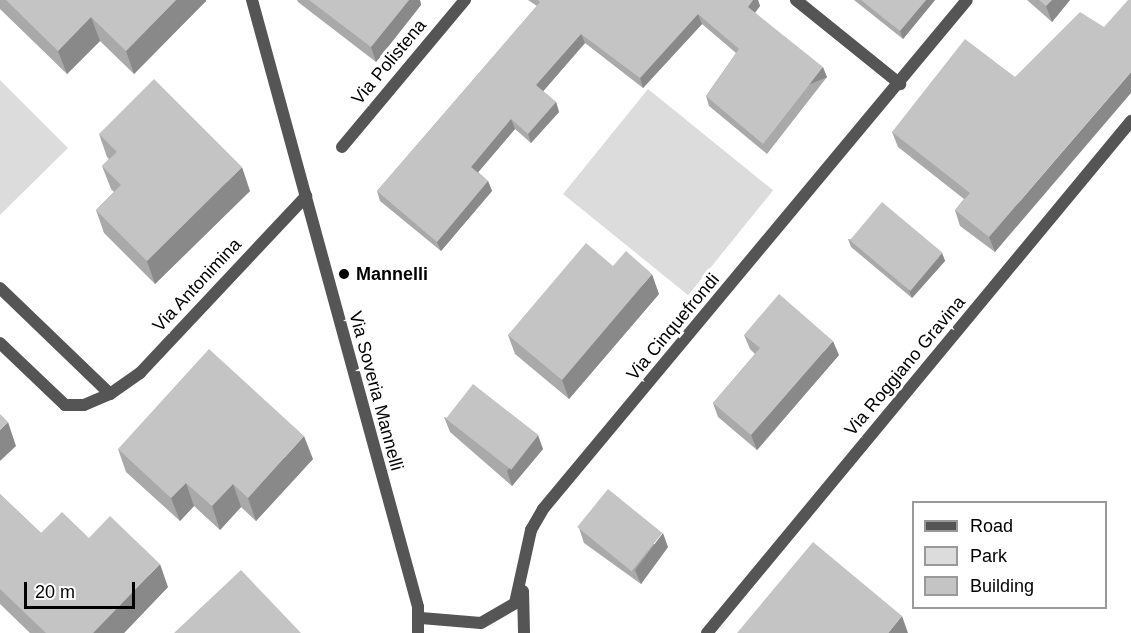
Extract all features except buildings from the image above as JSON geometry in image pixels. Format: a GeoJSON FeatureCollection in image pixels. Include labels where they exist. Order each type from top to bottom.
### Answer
{"type":"FeatureCollection","features":[{"type":"Feature","properties":{"kind":"street","name":"Via Soveria Mannelli"},"geometry":{"type":"LineString","coordinates":[[252,0],[421,618]]}},
{"type":"Feature","properties":{"kind":"street","name":"Via Polistena"},"geometry":{"type":"LineString","coordinates":[[342,147],[465,0]]}},
{"type":"Feature","properties":{"kind":"street"},"geometry":{"type":"LineString","coordinates":[[796,0],[900,84]]}},
{"type":"Feature","properties":{"kind":"street","name":"Via Cinquefrondi"},"geometry":{"type":"LineString","coordinates":[[421,618],[481,623],[509,608],[523,586],[529,538],[543,509],[900,84],[967,0]]}},
{"type":"Feature","properties":{"kind":"street","name":"Via Roggiano Gravina"},"geometry":{"type":"LineString","coordinates":[[707,633],[1131,121]]}},
{"type":"Feature","properties":{"kind":"street","name":"Via Antonimina"},"geometry":{"type":"LineString","coordinates":[[0,343],[65,405],[84,405],[110,394],[140,373],[306,196]]}},
{"type":"Feature","properties":{"kind":"street"},"geometry":{"type":"LineString","coordinates":[[0,288],[110,394]]}},
{"type":"Feature","properties":{"kind":"street"},"geometry":{"type":"LineString","coordinates":[[523,586],[524,633]]}},
{"type":"Feature","properties":{"kind":"street"},"geometry":{"type":"LineString","coordinates":[[418,633],[421,618]]}},
{"type":"Feature","properties":{"kind":"green space"},"geometry":{"type":"Polygon","coordinates":[[[0,80],[68,148],[0,215],[0,80]]]}},
{"type":"Feature","properties":{"kind":"green space"},"geometry":{"type":"Polygon","coordinates":[[[648,89],[773,190],[688,295],[563,194],[648,89]]]}},
{"type":"Feature","properties":{"kind":"place","name":"Mannelli"},"geometry":{"type":"Point","coordinates":[344,274]}}]}
